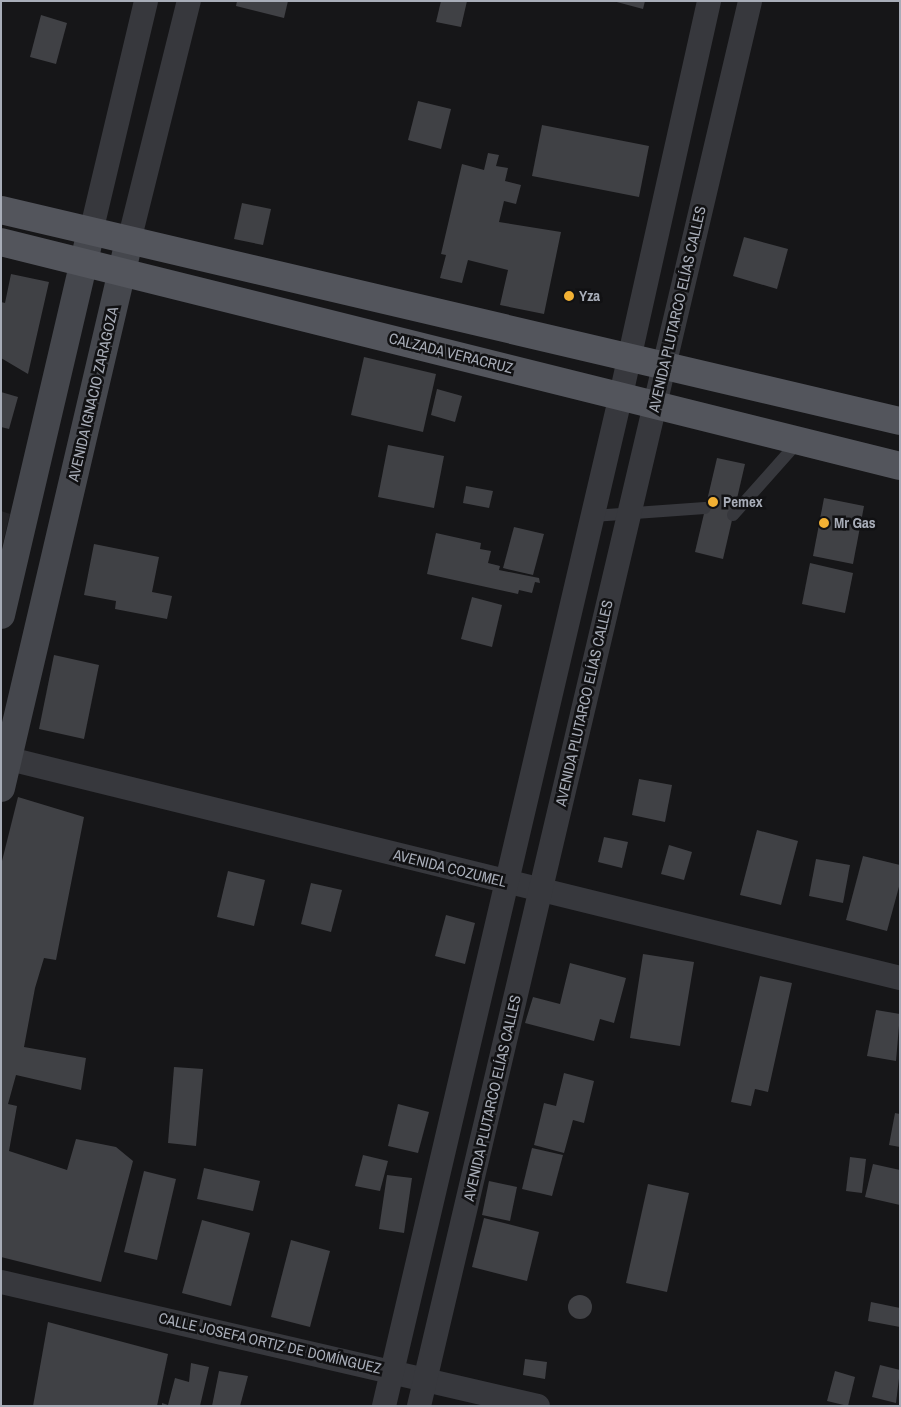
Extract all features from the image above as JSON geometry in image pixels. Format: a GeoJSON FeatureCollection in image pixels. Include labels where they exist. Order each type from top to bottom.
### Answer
{"type":"FeatureCollection","features":[{"type":"Feature","properties":{"kind":"main road"},"geometry":{"type":"LineString","coordinates":[[1,210],[900,422]]}},
{"type":"Feature","properties":{"kind":"main road","name":"CALZADA VERACRUZ"},"geometry":{"type":"LineString","coordinates":[[1,242],[900,466]]}},
{"type":"Feature","properties":{"kind":"street"},"geometry":{"type":"LineString","coordinates":[[1,615],[146,1]]}},
{"type":"Feature","properties":{"kind":"street","name":"AVENIDA IGNACIO ZARAGOZA"},"geometry":{"type":"LineString","coordinates":[[1,788],[5,758],[129,241],[189,1]]}},
{"type":"Feature","properties":{"kind":"street"},"geometry":{"type":"LineString","coordinates":[[384,1406],[621,396],[709,1]]}},
{"type":"Feature","properties":{"kind":"street","name":"AVENIDA PLUTARCO ELÍAS CALLES"},"geometry":{"type":"LineString","coordinates":[[419,1406],[750,1]]}},
{"type":"Feature","properties":{"kind":"street","name":"AVENIDA COZUMEL"},"geometry":{"type":"LineString","coordinates":[[5,758],[900,978]]}},
{"type":"Feature","properties":{"kind":"street","name":"CALLE JOSEFA ORTIZ DE DOMÍNGUEZ"},"geometry":{"type":"LineString","coordinates":[[1,1282],[538,1406]]}},
{"type":"Feature","properties":{"kind":"lane"},"geometry":{"type":"LineString","coordinates":[[733,516],[800,441]]}},
{"type":"Feature","properties":{"kind":"lane"},"geometry":{"type":"LineString","coordinates":[[593,516],[705,508]]}},
{"type":"Feature","properties":{"kind":"shaded area"},"geometry":{"type":"Polygon","coordinates":[[[1,511],[10,514],[1,551],[1,511]]]}},
{"type":"Feature","properties":{"kind":"building"},"geometry":{"type":"Polygon","coordinates":[[[237,1],[288,1],[284,18],[236,6],[237,1]]]}},
{"type":"Feature","properties":{"kind":"building"},"geometry":{"type":"Polygon","coordinates":[[[441,1],[467,1],[461,27],[436,22],[441,1]]]}},
{"type":"Feature","properties":{"kind":"building"},"geometry":{"type":"Polygon","coordinates":[[[613,1],[645,1],[643,9],[613,1]]]}},
{"type":"Feature","properties":{"kind":"building"},"geometry":{"type":"Polygon","coordinates":[[[41,15],[67,23],[56,64],[30,57],[41,15]]]}},
{"type":"Feature","properties":{"kind":"building"},"geometry":{"type":"Polygon","coordinates":[[[418,101],[451,109],[441,149],[408,140],[418,101]]]}},
{"type":"Feature","properties":{"kind":"building"},"geometry":{"type":"Polygon","coordinates":[[[542,125],[649,146],[639,197],[532,176],[542,125]]]}},
{"type":"Feature","properties":{"kind":"building"},"geometry":{"type":"Polygon","coordinates":[[[488,153],[499,155],[496,166],[508,168],[505,181],[521,185],[516,204],[504,201],[499,222],[561,232],[544,314],[500,305],[508,270],[468,260],[462,283],[440,278],[446,255],[441,254],[462,164],[484,170],[488,153]]]}},
{"type":"Feature","properties":{"kind":"building"},"geometry":{"type":"Polygon","coordinates":[[[242,203],[271,209],[263,245],[234,239],[242,203]]]}},
{"type":"Feature","properties":{"kind":"building"},"geometry":{"type":"Polygon","coordinates":[[[744,237],[788,249],[777,289],[733,276],[744,237]]]}},
{"type":"Feature","properties":{"kind":"building"},"geometry":{"type":"Polygon","coordinates":[[[11,274],[49,282],[28,374],[1,358],[1,302],[5,303],[11,274]]]}},
{"type":"Feature","properties":{"kind":"building"},"geometry":{"type":"Polygon","coordinates":[[[364,357],[436,374],[423,432],[351,415],[364,357]]]}},
{"type":"Feature","properties":{"kind":"building"},"geometry":{"type":"Polygon","coordinates":[[[437,389],[462,396],[455,422],[431,415],[437,389]]]}},
{"type":"Feature","properties":{"kind":"building"},"geometry":{"type":"Polygon","coordinates":[[[1,392],[18,397],[9,429],[1,427],[1,392]]]}},
{"type":"Feature","properties":{"kind":"building"},"geometry":{"type":"Polygon","coordinates":[[[388,445],[444,456],[434,508],[378,497],[388,445]]]}},
{"type":"Feature","properties":{"kind":"building"},"geometry":{"type":"Polygon","coordinates":[[[717,458],[745,464],[723,559],[695,552],[717,458]]]}},
{"type":"Feature","properties":{"kind":"building"},"geometry":{"type":"Polygon","coordinates":[[[466,486],[493,491],[489,508],[463,503],[466,486]]]}},
{"type":"Feature","properties":{"kind":"building"},"geometry":{"type":"Polygon","coordinates":[[[824,498],[864,506],[853,564],[813,556],[824,498]]]}},
{"type":"Feature","properties":{"kind":"building"},"geometry":{"type":"Polygon","coordinates":[[[514,527],[544,534],[533,575],[503,568],[514,527]]]}},
{"type":"Feature","properties":{"kind":"building"},"geometry":{"type":"Polygon","coordinates":[[[436,533],[481,543],[480,549],[491,551],[488,563],[500,566],[499,570],[539,578],[540,583],[535,582],[532,593],[519,590],[518,594],[427,574],[436,533]]]}},
{"type":"Feature","properties":{"kind":"building"},"geometry":{"type":"Polygon","coordinates":[[[94,544],[159,557],[152,592],[172,596],[167,619],[115,609],[116,601],[84,595],[94,544]]]}},
{"type":"Feature","properties":{"kind":"building"},"geometry":{"type":"Polygon","coordinates":[[[810,563],[853,573],[845,613],[802,604],[810,563]]]}},
{"type":"Feature","properties":{"kind":"building"},"geometry":{"type":"Polygon","coordinates":[[[472,597],[502,605],[492,647],[461,639],[472,597]]]}},
{"type":"Feature","properties":{"kind":"building"},"geometry":{"type":"Polygon","coordinates":[[[54,655],[99,665],[84,739],[39,729],[54,655]]]}},
{"type":"Feature","properties":{"kind":"building"},"geometry":{"type":"Polygon","coordinates":[[[639,779],[672,785],[665,822],[632,815],[639,779]]]}},
{"type":"Feature","properties":{"kind":"building"},"geometry":{"type":"Polygon","coordinates":[[[18,797],[84,817],[56,960],[44,958],[35,988],[24,1047],[86,1058],[81,1090],[16,1075],[8,1104],[17,1106],[9,1151],[67,1170],[76,1139],[116,1147],[133,1161],[101,1282],[1,1257],[1,865],[18,797]]]}},
{"type":"Feature","properties":{"kind":"building"},"geometry":{"type":"Polygon","coordinates":[[[757,830],[798,841],[781,905],[740,895],[757,830]]]}},
{"type":"Feature","properties":{"kind":"building"},"geometry":{"type":"Polygon","coordinates":[[[604,837],[628,842],[622,868],[598,862],[604,837]]]}},
{"type":"Feature","properties":{"kind":"building"},"geometry":{"type":"Polygon","coordinates":[[[669,845],[692,852],[684,880],[661,874],[669,845]]]}},
{"type":"Feature","properties":{"kind":"building"},"geometry":{"type":"Polygon","coordinates":[[[863,856],[900,865],[900,883],[887,931],[846,920],[863,856]]]}},
{"type":"Feature","properties":{"kind":"building"},"geometry":{"type":"Polygon","coordinates":[[[816,859],[850,865],[843,903],[809,896],[816,859]]]}},
{"type":"Feature","properties":{"kind":"building"},"geometry":{"type":"Polygon","coordinates":[[[228,871],[265,880],[254,926],[217,917],[228,871]]]}},
{"type":"Feature","properties":{"kind":"building"},"geometry":{"type":"Polygon","coordinates":[[[311,883],[342,890],[331,932],[301,924],[311,883]]]}},
{"type":"Feature","properties":{"kind":"building"},"geometry":{"type":"Polygon","coordinates":[[[446,915],[475,923],[465,964],[435,956],[446,915]]]}},
{"type":"Feature","properties":{"kind":"building"},"geometry":{"type":"Polygon","coordinates":[[[643,954],[694,962],[680,1046],[630,1038],[643,954]]]}},
{"type":"Feature","properties":{"kind":"building"},"geometry":{"type":"Polygon","coordinates":[[[570,963],[626,978],[614,1023],[600,1019],[594,1041],[525,1023],[533,997],[560,1004],[570,963]]]}},
{"type":"Feature","properties":{"kind":"building"},"geometry":{"type":"Polygon","coordinates":[[[760,976],[792,983],[768,1092],[755,1089],[751,1106],[731,1102],[760,976]]]}},
{"type":"Feature","properties":{"kind":"building"},"geometry":{"type":"Polygon","coordinates":[[[876,1010],[900,1014],[896,1061],[867,1056],[876,1010]]]}},
{"type":"Feature","properties":{"kind":"building"},"geometry":{"type":"Polygon","coordinates":[[[174,1067],[203,1069],[196,1146],[168,1143],[174,1067]]]}},
{"type":"Feature","properties":{"kind":"building"},"geometry":{"type":"Polygon","coordinates":[[[564,1073],[594,1081],[584,1123],[573,1120],[564,1153],[534,1145],[544,1103],[556,1106],[564,1073]]]}},
{"type":"Feature","properties":{"kind":"building"},"geometry":{"type":"Polygon","coordinates":[[[398,1104],[429,1112],[418,1153],[388,1146],[398,1104]]]}},
{"type":"Feature","properties":{"kind":"building"},"geometry":{"type":"Polygon","coordinates":[[[895,1113],[900,1114],[900,1147],[889,1145],[895,1113]]]}},
{"type":"Feature","properties":{"kind":"building"},"geometry":{"type":"Polygon","coordinates":[[[532,1148],[563,1155],[552,1196],[522,1189],[532,1148]]]}},
{"type":"Feature","properties":{"kind":"building"},"geometry":{"type":"Polygon","coordinates":[[[363,1155],[388,1161],[380,1191],[355,1186],[363,1155]]]}},
{"type":"Feature","properties":{"kind":"building"},"geometry":{"type":"Polygon","coordinates":[[[850,1157],[866,1159],[862,1193],[846,1191],[850,1157]]]}},
{"type":"Feature","properties":{"kind":"building"},"geometry":{"type":"Polygon","coordinates":[[[873,1164],[900,1170],[900,1205],[865,1197],[873,1164]]]}},
{"type":"Feature","properties":{"kind":"building"},"geometry":{"type":"Polygon","coordinates":[[[204,1168],[260,1181],[253,1211],[197,1199],[204,1168]]]}},
{"type":"Feature","properties":{"kind":"building"},"geometry":{"type":"Polygon","coordinates":[[[144,1171],[176,1179],[157,1260],[124,1252],[144,1171]]]}},
{"type":"Feature","properties":{"kind":"building"},"geometry":{"type":"Polygon","coordinates":[[[387,1175],[412,1178],[404,1233],[379,1229],[387,1175]]]}},
{"type":"Feature","properties":{"kind":"building"},"geometry":{"type":"Polygon","coordinates":[[[489,1181],[517,1187],[510,1221],[482,1215],[489,1181]]]}},
{"type":"Feature","properties":{"kind":"building"},"geometry":{"type":"Polygon","coordinates":[[[648,1184],[689,1193],[667,1292],[626,1283],[648,1184]]]}},
{"type":"Feature","properties":{"kind":"building"},"geometry":{"type":"Polygon","coordinates":[[[484,1218],[539,1232],[527,1281],[472,1267],[484,1218]]]}},
{"type":"Feature","properties":{"kind":"building"},"geometry":{"type":"Polygon","coordinates":[[[202,1220],[250,1233],[231,1306],[182,1293],[202,1220]]]}},
{"type":"Feature","properties":{"kind":"building"},"geometry":{"type":"Polygon","coordinates":[[[291,1240],[330,1251],[310,1327],[271,1317],[291,1240]]]}},
{"type":"Feature","properties":{"kind":"building"},"geometry":{"type":"Polygon","coordinates":[[[580,1295],[585,1296],[591,1302],[591,1312],[585,1318],[580,1319],[575,1318],[569,1312],[568,1307],[569,1302],[575,1296],[580,1295]]]}},
{"type":"Feature","properties":{"kind":"building"},"geometry":{"type":"Polygon","coordinates":[[[871,1302],[900,1308],[900,1327],[868,1321],[871,1302]]]}},
{"type":"Feature","properties":{"kind":"building"},"geometry":{"type":"Polygon","coordinates":[[[48,1322],[168,1354],[157,1406],[33,1406],[48,1322]]]}},
{"type":"Feature","properties":{"kind":"building"},"geometry":{"type":"Polygon","coordinates":[[[525,1359],[547,1362],[545,1379],[523,1375],[525,1359]]]}},
{"type":"Feature","properties":{"kind":"building"},"geometry":{"type":"Polygon","coordinates":[[[191,1363],[209,1367],[200,1406],[162,1406],[162,1403],[168,1405],[175,1378],[189,1382],[191,1363]]]}},
{"type":"Feature","properties":{"kind":"building"},"geometry":{"type":"Polygon","coordinates":[[[880,1365],[900,1370],[896,1403],[872,1397],[880,1365]]]}},
{"type":"Feature","properties":{"kind":"building"},"geometry":{"type":"Polygon","coordinates":[[[219,1371],[248,1376],[240,1406],[212,1406],[219,1371]]]}},
{"type":"Feature","properties":{"kind":"building"},"geometry":{"type":"Polygon","coordinates":[[[835,1371],[855,1377],[848,1406],[827,1401],[835,1371]]]}},
{"type":"Feature","properties":{"kind":"place","name":"Yza"},"geometry":{"type":"Point","coordinates":[569,296]}},
{"type":"Feature","properties":{"kind":"place","name":"Pemex"},"geometry":{"type":"Point","coordinates":[713,502]}},
{"type":"Feature","properties":{"kind":"place","name":"Mr Gas"},"geometry":{"type":"Point","coordinates":[824,523]}}]}
